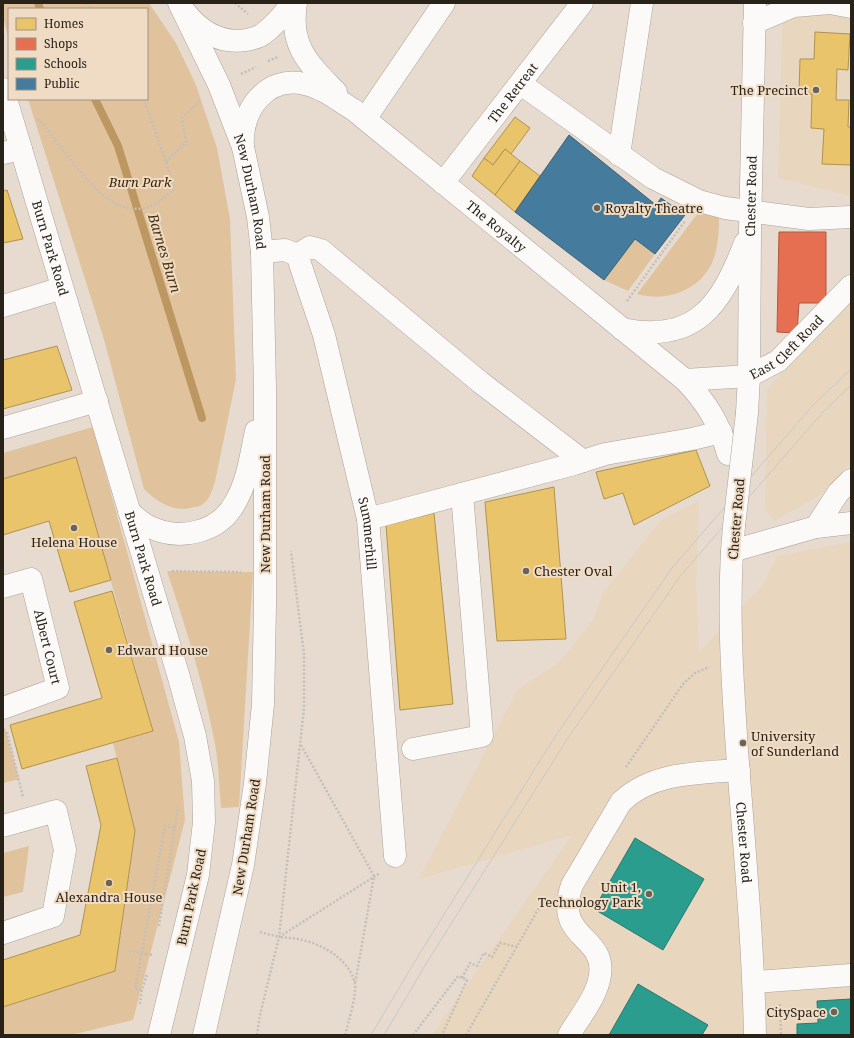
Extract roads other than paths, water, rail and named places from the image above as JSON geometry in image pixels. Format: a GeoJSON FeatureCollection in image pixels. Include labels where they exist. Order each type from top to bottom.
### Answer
{"type":"FeatureCollection","features":[{"type":"Feature","properties":{"kind":"main road"},"geometry":{"type":"LineString","coordinates":[[182,7],[192,22],[203,31],[215,37],[240,41],[262,35],[282,16],[292,3]]}},
{"type":"Feature","properties":{"kind":"main road"},"geometry":{"type":"LineString","coordinates":[[296,3],[294,32],[299,47],[309,64],[359,114],[444,3]]}},
{"type":"Feature","properties":{"kind":"main road","name":"The Retreat"},"geometry":{"type":"LineString","coordinates":[[443,183],[521,84],[582,3]]}},
{"type":"Feature","properties":{"kind":"main road"},"geometry":{"type":"LineString","coordinates":[[619,155],[642,3]]}},
{"type":"Feature","properties":{"kind":"main road"},"geometry":{"type":"LineString","coordinates":[[755,13],[794,6],[830,3],[851,7]]}},
{"type":"Feature","properties":{"kind":"main road","name":"New Durham Road"},"geometry":{"type":"LineString","coordinates":[[182,7],[219,85],[243,147],[257,210],[262,252],[265,389],[263,704],[255,783],[243,865],[204,1035]]}},
{"type":"Feature","properties":{"kind":"main road","name":"Chester Road"},"geometry":{"type":"LineString","coordinates":[[755,13],[750,221],[749,376],[747,412],[732,551],[731,666],[754,982],[755,1035]]}},
{"type":"Feature","properties":{"kind":"main road","name":"The Royalty"},"geometry":{"type":"LineString","coordinates":[[243,147],[243,124],[247,114],[259,98],[278,86],[291,83],[307,84],[322,90],[359,114],[617,325],[638,332],[672,330],[688,325],[712,306],[722,293],[737,266],[750,221]]}},
{"type":"Feature","properties":{"kind":"main road"},"geometry":{"type":"LineString","coordinates":[[521,84],[653,178],[699,201],[725,208],[750,221],[808,220],[851,217]]}},
{"type":"Feature","properties":{"kind":"main road","name":"Burn Park Road"},"geometry":{"type":"LineString","coordinates":[[5,97],[12,151],[62,288],[97,401],[195,736],[203,781],[204,822],[198,875],[160,1035]]}},
{"type":"Feature","properties":{"kind":"main road"},"geometry":{"type":"LineString","coordinates":[[262,252],[285,250],[297,255],[310,247],[321,250],[480,382],[583,461]]}},
{"type":"Feature","properties":{"kind":"main road","name":"Summerhill"},"geometry":{"type":"LineString","coordinates":[[297,255],[324,335],[368,519],[395,856]]}},
{"type":"Feature","properties":{"kind":"main road","name":"East Cleft Road"},"geometry":{"type":"LineString","coordinates":[[685,380],[749,376],[778,361],[851,286]]}},
{"type":"Feature","properties":{"kind":"main road"},"geometry":{"type":"LineString","coordinates":[[3,306],[62,288]]}},
{"type":"Feature","properties":{"kind":"main road"},"geometry":{"type":"LineString","coordinates":[[617,325],[685,380],[700,395],[712,413],[722,432],[728,454],[734,526]]}},
{"type":"Feature","properties":{"kind":"main road"},"geometry":{"type":"LineString","coordinates":[[129,511],[147,526],[162,532],[177,534],[192,533],[217,523],[227,514],[238,497],[246,476],[265,389]]}},
{"type":"Feature","properties":{"kind":"main road"},"geometry":{"type":"LineString","coordinates":[[3,428],[97,401]]}},
{"type":"Feature","properties":{"kind":"main road"},"geometry":{"type":"LineString","coordinates":[[368,519],[605,454],[692,439],[722,432]]}},
{"type":"Feature","properties":{"kind":"main road"},"geometry":{"type":"LineString","coordinates":[[816,527],[838,493],[851,480]]}},
{"type":"Feature","properties":{"kind":"main road"},"geometry":{"type":"LineString","coordinates":[[413,749],[482,736],[462,494]]}},
{"type":"Feature","properties":{"kind":"main road"},"geometry":{"type":"LineString","coordinates":[[732,551],[816,527],[851,523]]}},
{"type":"Feature","properties":{"kind":"main road","name":"Albert Court"},"geometry":{"type":"LineString","coordinates":[[3,587],[31,579],[58,688],[4,716]]}},
{"type":"Feature","properties":{"kind":"main road"},"geometry":{"type":"LineString","coordinates":[[569,1035],[593,997],[600,976],[601,962],[594,948],[573,928],[567,915],[567,899],[572,885],[621,802],[630,794],[661,779],[678,775],[739,770]]}},
{"type":"Feature","properties":{"kind":"main road"},"geometry":{"type":"LineString","coordinates":[[3,826],[56,811],[65,850],[53,916],[3,933]]}},
{"type":"Feature","properties":{"kind":"main road"},"geometry":{"type":"LineString","coordinates":[[754,982],[851,975]]}},
{"type":"Feature","properties":{"kind":"waterway","name":"Barnes Burn"},"geometry":{"type":"LineString","coordinates":[[38,3],[40,8]]}},
{"type":"Feature","properties":{"kind":"waterway","name":"Barnes Burn"},"geometry":{"type":"LineString","coordinates":[[95,100],[118,146],[202,418]]}},
{"type":"Feature","properties":{"kind":"tram line"},"geometry":{"type":"LineString","coordinates":[[371,1035],[420,953],[556,735],[672,568],[814,404],[851,369]]}},
{"type":"Feature","properties":{"kind":"tram line"},"geometry":{"type":"LineString","coordinates":[[384,1035],[429,959],[566,741],[681,575],[823,412],[851,385]]}},
{"type":"Feature","properties":{"kind":"place","name":"The Precinct"},"geometry":{"type":"Point","coordinates":[816,90]}},
{"type":"Feature","properties":{"kind":"place","name":"Royalty Theatre"},"geometry":{"type":"Point","coordinates":[597,208]}},
{"type":"Feature","properties":{"kind":"place","name":"Helena House"},"geometry":{"type":"Point","coordinates":[74,528]}},
{"type":"Feature","properties":{"kind":"place","name":"Chester Oval"},"geometry":{"type":"Point","coordinates":[526,571]}},
{"type":"Feature","properties":{"kind":"place","name":"Edward House"},"geometry":{"type":"Point","coordinates":[109,650]}},
{"type":"Feature","properties":{"kind":"place","name":"University of Sunderland"},"geometry":{"type":"Point","coordinates":[743,743]}},
{"type":"Feature","properties":{"kind":"place","name":"Alexandra House"},"geometry":{"type":"Point","coordinates":[109,883]}},
{"type":"Feature","properties":{"kind":"place","name":"Unit 1, Technology Park"},"geometry":{"type":"Point","coordinates":[649,894]}},
{"type":"Feature","properties":{"kind":"place","name":"CitySpace"},"geometry":{"type":"Point","coordinates":[834,1012]}},
{"type":"Feature","properties":{"kind":"park label","name":"Burn Park"},"geometry":{"type":"Point","coordinates":[140,182]}}]}
